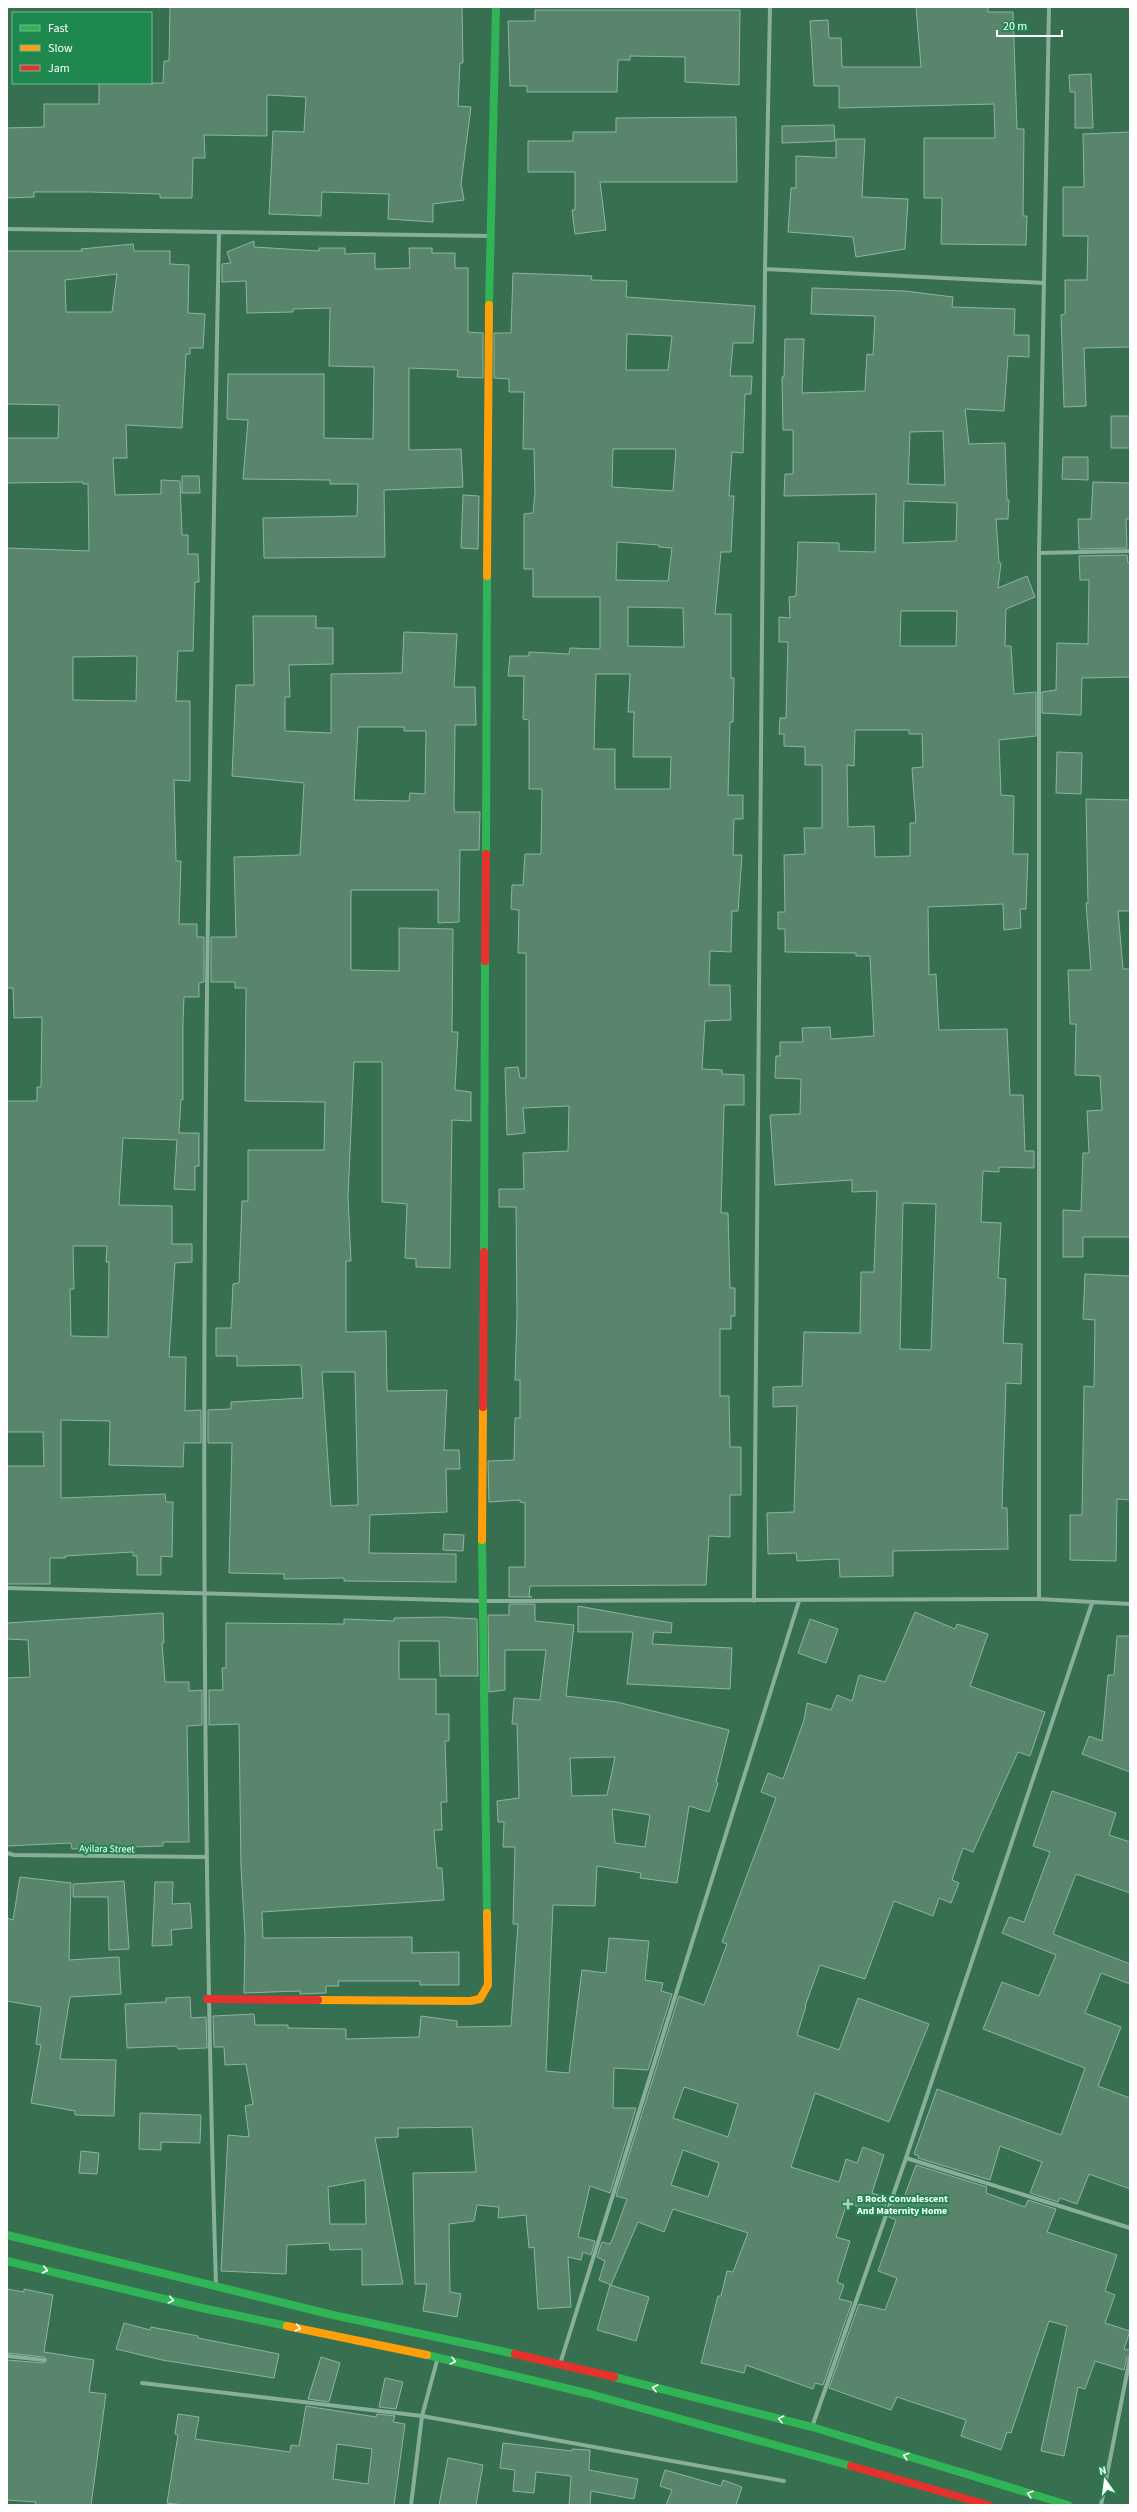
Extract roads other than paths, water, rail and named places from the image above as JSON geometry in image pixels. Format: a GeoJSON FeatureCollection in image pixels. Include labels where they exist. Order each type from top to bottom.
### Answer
{"type":"FeatureCollection","features":[{"type":"Feature","properties":{"kind":"street"},"geometry":{"type":"LineString","coordinates":[[207,1999],[470,2001],[480,1999],[486,1992],[488,1985],[482,1601],[489,236],[496,7]]}},
{"type":"Feature","properties":{"kind":"street"},"geometry":{"type":"LineString","coordinates":[[754,1601],[765,268],[770,7]]}},
{"type":"Feature","properties":{"kind":"street"},"geometry":{"type":"LineString","coordinates":[[1039,1599],[1039,553],[1050,7]]}},
{"type":"Feature","properties":{"kind":"street"},"geometry":{"type":"LineString","coordinates":[[7,229],[489,236]]}},
{"type":"Feature","properties":{"kind":"street"},"geometry":{"type":"LineString","coordinates":[[216,2285],[207,1999],[205,1593],[207,872],[219,232]]}},
{"type":"Feature","properties":{"kind":"street"},"geometry":{"type":"LineString","coordinates":[[765,268],[1044,283]]}},
{"type":"Feature","properties":{"kind":"street"},"geometry":{"type":"LineString","coordinates":[[1039,553],[1130,551]]}},
{"type":"Feature","properties":{"kind":"street"},"geometry":{"type":"LineString","coordinates":[[7,1588],[482,1601],[1039,1599],[1130,1604]]}},
{"type":"Feature","properties":{"kind":"street"},"geometry":{"type":"LineString","coordinates":[[560,2364],[799,1601]]}},
{"type":"Feature","properties":{"kind":"street"},"geometry":{"type":"LineString","coordinates":[[812,2427],[906,2158],[1092,1603]]}},
{"type":"Feature","properties":{"kind":"street","name":"Ayilara Street"},"geometry":{"type":"LineString","coordinates":[[7,1853],[14,1855],[207,1857]]}},
{"type":"Feature","properties":{"kind":"street"},"geometry":{"type":"LineString","coordinates":[[906,2158],[1130,2228]]}},
{"type":"Feature","properties":{"kind":"street"},"geometry":{"type":"LineString","coordinates":[[7,2235],[216,2285],[333,2315],[560,2364],[812,2427],[1068,2505]]}},
{"type":"Feature","properties":{"kind":"street"},"geometry":{"type":"LineString","coordinates":[[7,2261],[202,2308],[438,2357],[590,2394],[832,2460],[988,2505]]}},
{"type":"Feature","properties":{"kind":"street"},"geometry":{"type":"LineString","coordinates":[[7,2356],[44,2360]]}},
{"type":"Feature","properties":{"kind":"street"},"geometry":{"type":"LineString","coordinates":[[411,2505],[422,2416],[438,2357]]}},
{"type":"Feature","properties":{"kind":"street"},"geometry":{"type":"LineString","coordinates":[[1101,2505],[1130,2358]]}},
{"type":"Feature","properties":{"kind":"street"},"geometry":{"type":"LineString","coordinates":[[142,2383],[422,2416],[784,2481]]}},
{"type":"Feature","properties":{"kind":"place","name":"B Rock Convalescent And Maternity Home"},"geometry":{"type":"Point","coordinates":[848,2204]}}]}
